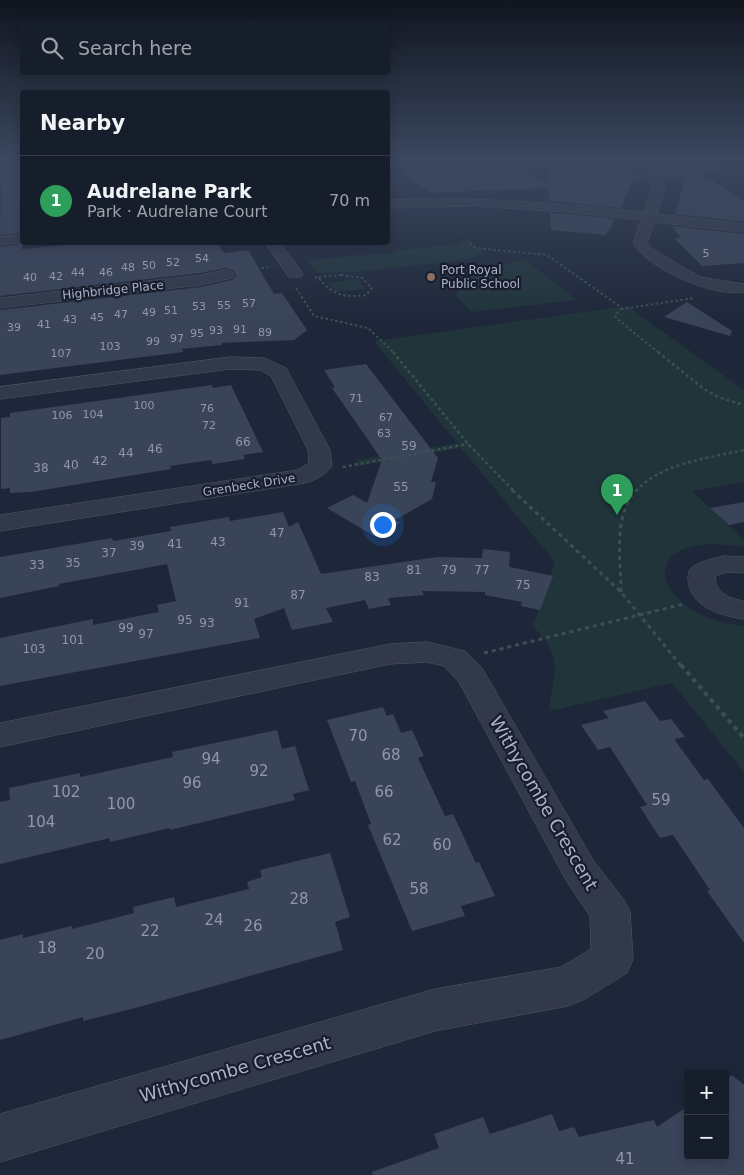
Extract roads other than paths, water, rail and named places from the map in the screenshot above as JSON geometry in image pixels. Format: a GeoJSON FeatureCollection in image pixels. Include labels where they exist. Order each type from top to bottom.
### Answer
{"type":"FeatureCollection","features":[{"type":"Feature","properties":{"kind":"street"},"geometry":{"type":"LineString","coordinates":[[605,214],[744,228]]}},
{"type":"Feature","properties":{"kind":"street"},"geometry":{"type":"LineString","coordinates":[[649,214],[640,243],[650,256],[696,282],[741,288]]}},
{"type":"Feature","properties":{"kind":"street"},"geometry":{"type":"LineString","coordinates":[[0,241],[20,239]]}},
{"type":"Feature","properties":{"kind":"street"},"geometry":{"type":"LineString","coordinates":[[274,245],[296,279]]}},
{"type":"Feature","properties":{"kind":"street","name":"Highbridge Place"},"geometry":{"type":"LineString","coordinates":[[0,303],[201,280],[226,275]]}},
{"type":"Feature","properties":{"kind":"street","name":"Grenbeck Drive"},"geometry":{"type":"LineString","coordinates":[[0,393],[230,363],[264,364],[279,372],[320,450],[321,466],[304,476],[0,523]]}},
{"type":"Feature","properties":{"kind":"street"},"geometry":{"type":"LineString","coordinates":[[744,565],[718,565],[702,572],[700,580],[710,598],[718,603],[744,610]]}},
{"type":"Feature","properties":{"kind":"street","name":"Withycombe Crescent"},"geometry":{"type":"LineString","coordinates":[[0,735],[390,654],[427,652],[454,658],[471,676],[580,871],[610,912],[612,959],[568,986],[436,1010],[0,1138]]}},
{"type":"Feature","properties":{"kind":"place","name":"Port Royal Public School"},"geometry":{"type":"Point","coordinates":[431,277]}},
{"type":"Feature","properties":{"kind":"place","name":"Audrelane Park"},"geometry":{"type":"Point","coordinates":[617,515]}}]}
